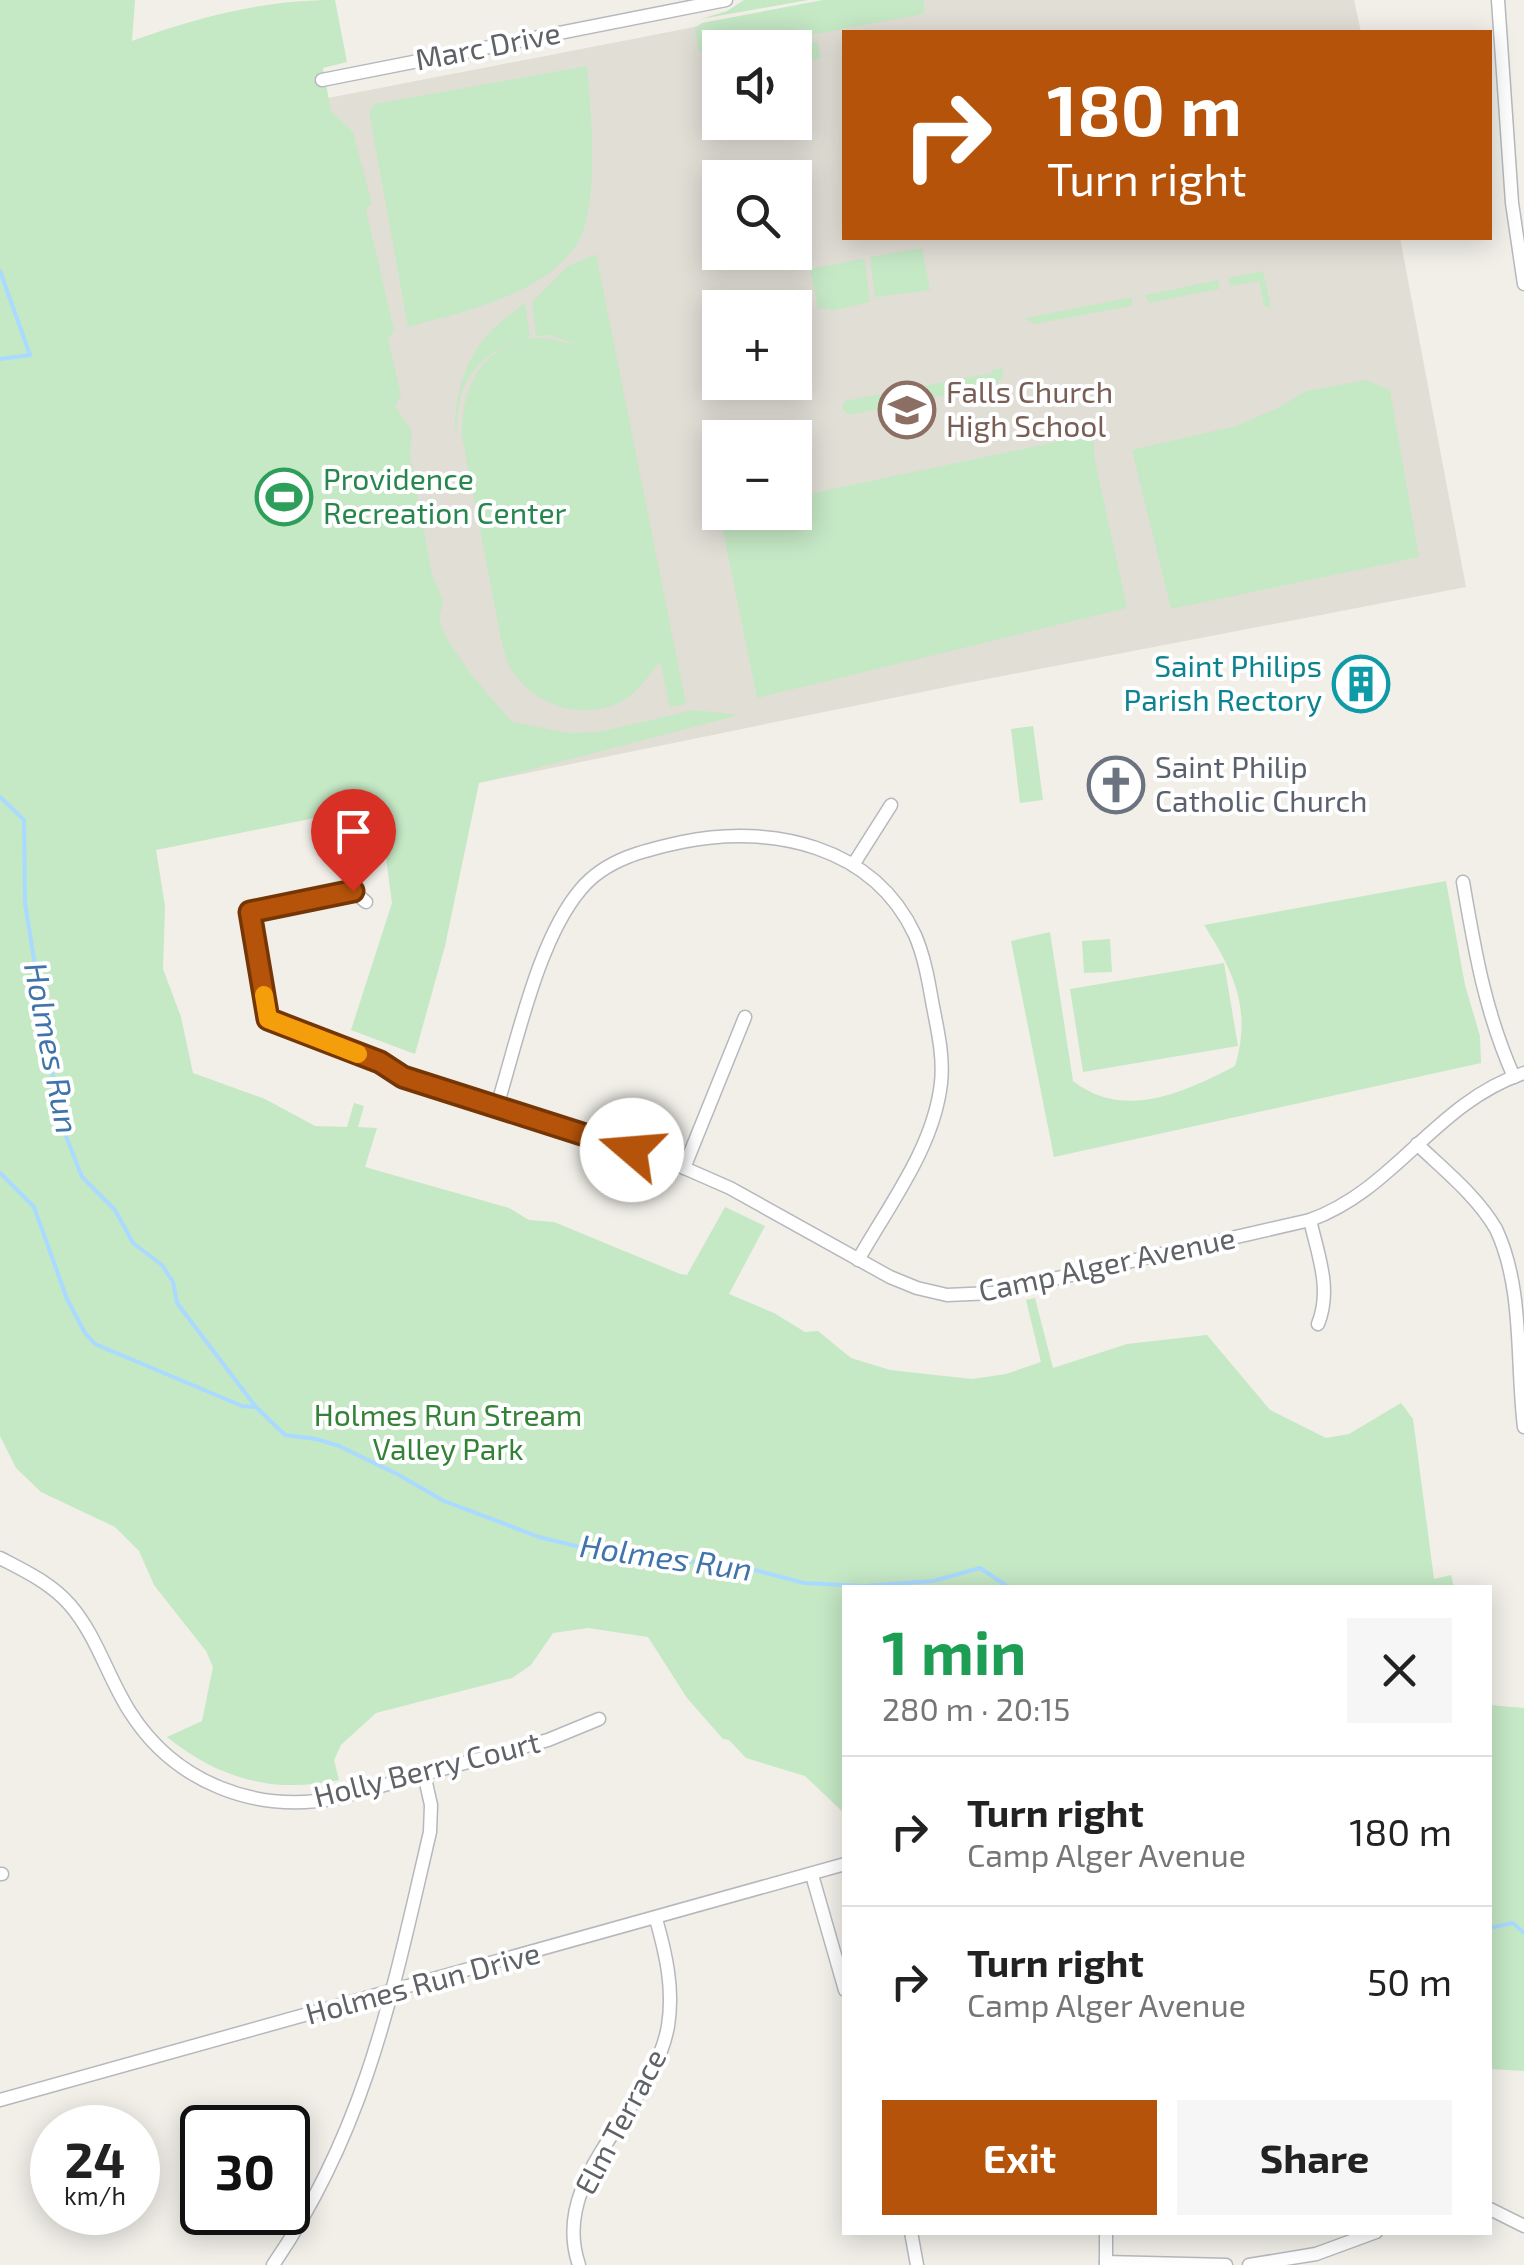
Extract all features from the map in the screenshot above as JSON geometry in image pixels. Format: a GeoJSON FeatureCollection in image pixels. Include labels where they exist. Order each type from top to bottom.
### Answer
{"type":"FeatureCollection","features":[{"type":"Feature","properties":{"kind":"street","name":"Marc Drive"},"geometry":{"type":"LineString","coordinates":[[322,80],[672,6],[726,0]]}},
{"type":"Feature","properties":{"kind":"street"},"geometry":{"type":"LineString","coordinates":[[1498,0],[1512,203],[1524,284]]}},
{"type":"Feature","properties":{"kind":"street"},"geometry":{"type":"LineString","coordinates":[[1507,130],[1524,129]]}},
{"type":"Feature","properties":{"kind":"street"},"geometry":{"type":"LineString","coordinates":[[853,865],[892,805]]}},
{"type":"Feature","properties":{"kind":"street"},"geometry":{"type":"LineString","coordinates":[[496,1106],[558,920],[584,885],[604,869],[644,850],[733,834],[790,839],[822,849],[853,865],[888,894],[915,936],[924,960],[942,1054],[942,1079],[931,1126],[858,1260]]}},
{"type":"Feature","properties":{"kind":"street"},"geometry":{"type":"LineString","coordinates":[[1464,882],[1478,977],[1494,1032],[1519,1075]]}},
{"type":"Feature","properties":{"kind":"street","name":"Camp Alger Avenue"},"geometry":{"type":"LineString","coordinates":[[366,902],[353,891],[250,912],[268,1019],[380,1062],[403,1077],[684,1168],[730,1188],[858,1260],[916,1288],[938,1294],[970,1296],[1310,1220],[1356,1200],[1463,1104],[1519,1075]]}},
{"type":"Feature","properties":{"kind":"street"},"geometry":{"type":"LineString","coordinates":[[684,1168],[745,1018]]}},
{"type":"Feature","properties":{"kind":"street"},"geometry":{"type":"LineString","coordinates":[[1417,1144],[1481,1208],[1507,1250],[1519,1298],[1519,1381],[1524,1427]]}},
{"type":"Feature","properties":{"kind":"street"},"geometry":{"type":"LineString","coordinates":[[1310,1220],[1324,1283],[1325,1298],[1318,1324]]}},
{"type":"Feature","properties":{"kind":"street","name":"Holly Berry Court"},"geometry":{"type":"LineString","coordinates":[[0,1558],[34,1575],[68,1603],[91,1635],[143,1731],[172,1760],[206,1782],[253,1799],[307,1803],[548,1740],[600,1718]]}},
{"type":"Feature","properties":{"kind":"street"},"geometry":{"type":"LineString","coordinates":[[272,2265],[335,2158],[356,2109],[394,1991],[430,1832],[431,1812],[424,1774]]}},
{"type":"Feature","properties":{"kind":"street","name":"Holmes Run Drive"},"geometry":{"type":"LineString","coordinates":[[0,2100],[842,1865]]}},
{"type":"Feature","properties":{"kind":"street"},"geometry":{"type":"LineString","coordinates":[[812,1875],[842,1980]]}},
{"type":"Feature","properties":{"kind":"street","name":"Elm Terrace"},"geometry":{"type":"LineString","coordinates":[[579,2265],[572,2233],[578,2201],[589,2175],[657,2059],[668,2026],[670,1979],[656,1919]]}},
{"type":"Feature","properties":{"kind":"street"},"geometry":{"type":"LineString","coordinates":[[1492,2210],[1524,2226]]}},
{"type":"Feature","properties":{"kind":"street"},"geometry":{"type":"LineString","coordinates":[[911,2235],[917,2265]]}},
{"type":"Feature","properties":{"kind":"street"},"geometry":{"type":"LineString","coordinates":[[1106,2235],[1106,2263],[1226,2265]]}},
{"type":"Feature","properties":{"kind":"street"},"geometry":{"type":"LineString","coordinates":[[1250,2265],[1298,2262],[1368,2235]]}},
{"type":"Feature","properties":{"kind":"shaded area","name":"Falls Church High School"},"geometry":{"type":"Polygon","coordinates":[[[834,0],[1354,0],[1361,30],[842,30],[842,240],[1400,240],[1466,587],[961,684],[449,789],[328,98],[834,0]]]}},
{"type":"Feature","properties":{"kind":"green space","name":"Holmes Run Stream Valley Park"},"geometry":{"type":"Polygon","coordinates":[[[0,0],[135,0],[132,41],[232,12],[282,3],[335,0],[347,62],[323,68],[331,111],[353,132],[372,204],[366,209],[394,331],[388,339],[401,396],[395,406],[412,431],[410,455],[432,574],[443,601],[439,619],[445,636],[470,673],[512,722],[569,733],[599,732],[694,710],[739,715],[479,783],[445,946],[415,1054],[351,1030],[392,903],[379,805],[156,850],[165,906],[163,969],[181,1017],[193,1073],[265,1099],[315,1126],[347,1127],[354,1103],[364,1106],[358,1127],[377,1128],[365,1167],[509,1208],[529,1220],[554,1222],[680,1274],[687,1275],[725,1207],[765,1226],[729,1294],[774,1313],[805,1332],[818,1331],[851,1358],[890,1370],[972,1379],[1006,1374],[1041,1362],[1026,1300],[1035,1298],[1053,1368],[1127,1344],[1207,1335],[1270,1410],[1326,1438],[1349,1434],[1401,1403],[1413,1419],[1434,1579],[1451,1575],[1454,1585],[842,1585],[842,1811],[805,1776],[746,1758],[729,1740],[723,1739],[687,1698],[648,1637],[588,1628],[553,1633],[531,1665],[512,1678],[376,1713],[341,1745],[334,1760],[339,1780],[270,1784],[227,1773],[167,1737],[202,1721],[213,1667],[206,1651],[154,1585],[139,1551],[115,1527],[41,1492],[16,1468],[0,1436],[0,0]]]}},
{"type":"Feature","properties":{"kind":"green space"},"geometry":{"type":"Polygon","coordinates":[[[744,0],[808,0],[701,19],[727,11],[744,0]]]}},
{"type":"Feature","properties":{"kind":"green space"},"geometry":{"type":"Polygon","coordinates":[[[823,0],[923,0],[925,10],[923,14],[812,35],[812,30],[702,30],[702,52],[695,28],[702,23],[823,0]]]}},
{"type":"Feature","properties":{"kind":"green space"},"geometry":{"type":"Polygon","coordinates":[[[817,41],[821,58],[812,60],[812,42],[817,41]]]}},
{"type":"Feature","properties":{"kind":"green space"},"geometry":{"type":"Polygon","coordinates":[[[587,66],[592,181],[585,226],[578,242],[546,276],[524,288],[501,299],[408,327],[369,112],[375,104],[587,66]]]}},
{"type":"Feature","properties":{"kind":"green space"},"geometry":{"type":"Polygon","coordinates":[[[922,248],[930,290],[875,297],[870,257],[922,248]]]}},
{"type":"Feature","properties":{"kind":"green space"},"geometry":{"type":"Polygon","coordinates":[[[596,254],[686,704],[670,707],[660,662],[628,697],[592,710],[561,707],[532,693],[521,682],[509,666],[501,639],[462,436],[469,390],[475,376],[495,353],[531,338],[579,345],[549,335],[536,336],[532,302],[568,266],[596,254]]]}},
{"type":"Feature","properties":{"kind":"green space"},"geometry":{"type":"Polygon","coordinates":[[[865,261],[870,302],[831,311],[818,309],[812,269],[865,261]]]}},
{"type":"Feature","properties":{"kind":"green space"},"geometry":{"type":"Polygon","coordinates":[[[1263,271],[1271,308],[1264,306],[1259,281],[1231,286],[1228,278],[1263,271]]]}},
{"type":"Feature","properties":{"kind":"green space"},"geometry":{"type":"Polygon","coordinates":[[[1219,280],[1219,289],[1149,303],[1145,295],[1219,280]]]}},
{"type":"Feature","properties":{"kind":"green space"},"geometry":{"type":"Polygon","coordinates":[[[1133,297],[1131,306],[1034,324],[1025,318],[1133,297]]]}},
{"type":"Feature","properties":{"kind":"green space"},"geometry":{"type":"Polygon","coordinates":[[[525,303],[530,337],[494,352],[475,368],[458,408],[456,435],[458,395],[472,357],[491,331],[525,303]]]}},
{"type":"Feature","properties":{"kind":"green space"},"geometry":{"type":"Polygon","coordinates":[[[1002,368],[1004,374],[997,384],[849,415],[842,408],[845,401],[1002,368]]]}},
{"type":"Feature","properties":{"kind":"green space"},"geometry":{"type":"Polygon","coordinates":[[[1366,380],[1390,390],[1419,557],[1171,609],[1132,450],[1236,426],[1306,391],[1366,380]]]}},
{"type":"Feature","properties":{"kind":"green space"},"geometry":{"type":"Polygon","coordinates":[[[1094,434],[1094,456],[1127,608],[757,698],[723,530],[812,530],[812,493],[1094,434]]]}},
{"type":"Feature","properties":{"kind":"green space"},"geometry":{"type":"Polygon","coordinates":[[[1033,726],[1043,800],[1020,803],[1011,729],[1033,726]]]}},
{"type":"Feature","properties":{"kind":"green space"},"geometry":{"type":"Polygon","coordinates":[[[1446,881],[1465,985],[1480,1036],[1481,1063],[1054,1157],[1011,941],[1050,932],[1073,1081],[1093,1093],[1133,1101],[1175,1093],[1235,1066],[1241,1009],[1224,959],[1204,925],[1446,881]]]}},
{"type":"Feature","properties":{"kind":"green space"},"geometry":{"type":"Polygon","coordinates":[[[1110,939],[1112,972],[1084,973],[1082,941],[1110,939]]]}},
{"type":"Feature","properties":{"kind":"green space"},"geometry":{"type":"Polygon","coordinates":[[[1224,963],[1238,1046],[1083,1072],[1070,989],[1224,963]]]}},
{"type":"Feature","properties":{"kind":"green space"},"geometry":{"type":"Polygon","coordinates":[[[1492,1705],[1524,1708],[1524,2071],[1492,2069],[1492,1705]]]}},
{"type":"Feature","properties":{"kind":"waterway"},"geometry":{"type":"LineString","coordinates":[[0,271],[30,355],[0,359]]}},
{"type":"Feature","properties":{"kind":"waterway","name":"Holmes Run"},"geometry":{"type":"LineString","coordinates":[[0,797],[24,820],[25,903],[60,1121],[82,1177],[115,1210],[133,1243],[162,1265],[173,1282],[177,1303],[256,1407],[285,1435],[339,1446],[444,1501],[539,1537],[617,1556],[736,1565],[804,1583],[844,1585]]}},
{"type":"Feature","properties":{"kind":"waterway"},"geometry":{"type":"LineString","coordinates":[[0,1173],[34,1207],[67,1299],[95,1344],[242,1406],[254,1407]]}},
{"type":"Feature","properties":{"kind":"waterway","name":"Holmes Run"},"geometry":{"type":"LineString","coordinates":[[878,1585],[933,1581],[980,1568],[1006,1585]]}},
{"type":"Feature","properties":{"kind":"waterway","name":"Holmes Run"},"geometry":{"type":"LineString","coordinates":[[1492,1928],[1513,1923],[1524,1933]]}},
{"type":"Feature","properties":{"kind":"slow traffic"},"geometry":{"type":"LineString","coordinates":[[264,995],[268,1019],[358,1054]]}},
{"type":"Feature","properties":{"kind":"place","name":"Falls Church High School"},"geometry":{"type":"Point","coordinates":[907,410]}},
{"type":"Feature","properties":{"kind":"place","name":"Providence Recreation Center"},"geometry":{"type":"Point","coordinates":[284,497]}},
{"type":"Feature","properties":{"kind":"place","name":"Saint Philips Parish Rectory"},"geometry":{"type":"Point","coordinates":[1361,684]}},
{"type":"Feature","properties":{"kind":"place","name":"Saint Philip Catholic Church"},"geometry":{"type":"Point","coordinates":[1116,785]}},
{"type":"Feature","properties":{"kind":"route"},"geometry":{"type":"LineString","coordinates":[[353,891],[250,912],[268,1019],[380,1062],[403,1077],[632,1150]]}}]}
